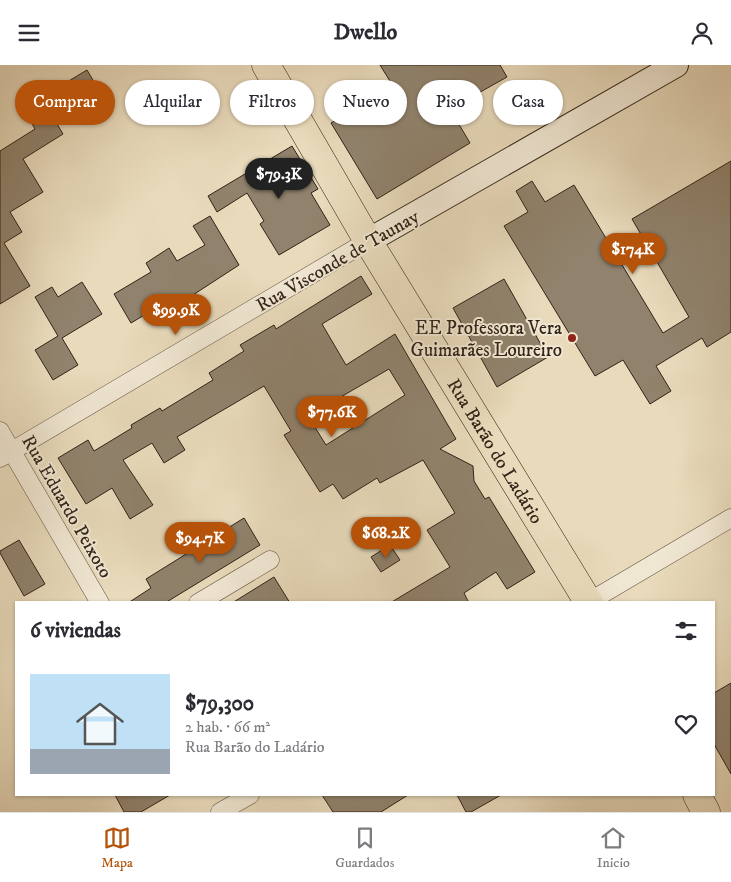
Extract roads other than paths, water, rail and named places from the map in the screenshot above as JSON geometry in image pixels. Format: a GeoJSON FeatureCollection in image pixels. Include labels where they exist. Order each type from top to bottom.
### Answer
{"type":"FeatureCollection","features":[{"type":"Feature","properties":{"kind":"main road","name":"Rua Barão do Ladário"},"geometry":{"type":"LineString","coordinates":[[266,65],[368,241],[587,601]]}},
{"type":"Feature","properties":{"kind":"main road"},"geometry":{"type":"LineString","coordinates":[[697,796],[706,812]]}},
{"type":"Feature","properties":{"kind":"street","name":"Rua Visconde de Taunay"},"geometry":{"type":"LineString","coordinates":[[6,455],[368,241],[676,65]]}},
{"type":"Feature","properties":{"kind":"street","name":"Rua Eduardo Peixoto"},"geometry":{"type":"LineString","coordinates":[[0,431],[6,455],[99,601]]}},
{"type":"Feature","properties":{"kind":"street"},"geometry":{"type":"LineString","coordinates":[[590,601],[731,518]]}},
{"type":"Feature","properties":{"kind":"street"},"geometry":{"type":"LineString","coordinates":[[201,601],[270,560]]}},
{"type":"Feature","properties":{"kind":"street"},"geometry":{"type":"LineString","coordinates":[[222,807],[248,796]]}},
{"type":"Feature","properties":{"kind":"place","name":"EE Professora Vera Guimarães Loureiro"},"geometry":{"type":"Point","coordinates":[572,338]}}]}
